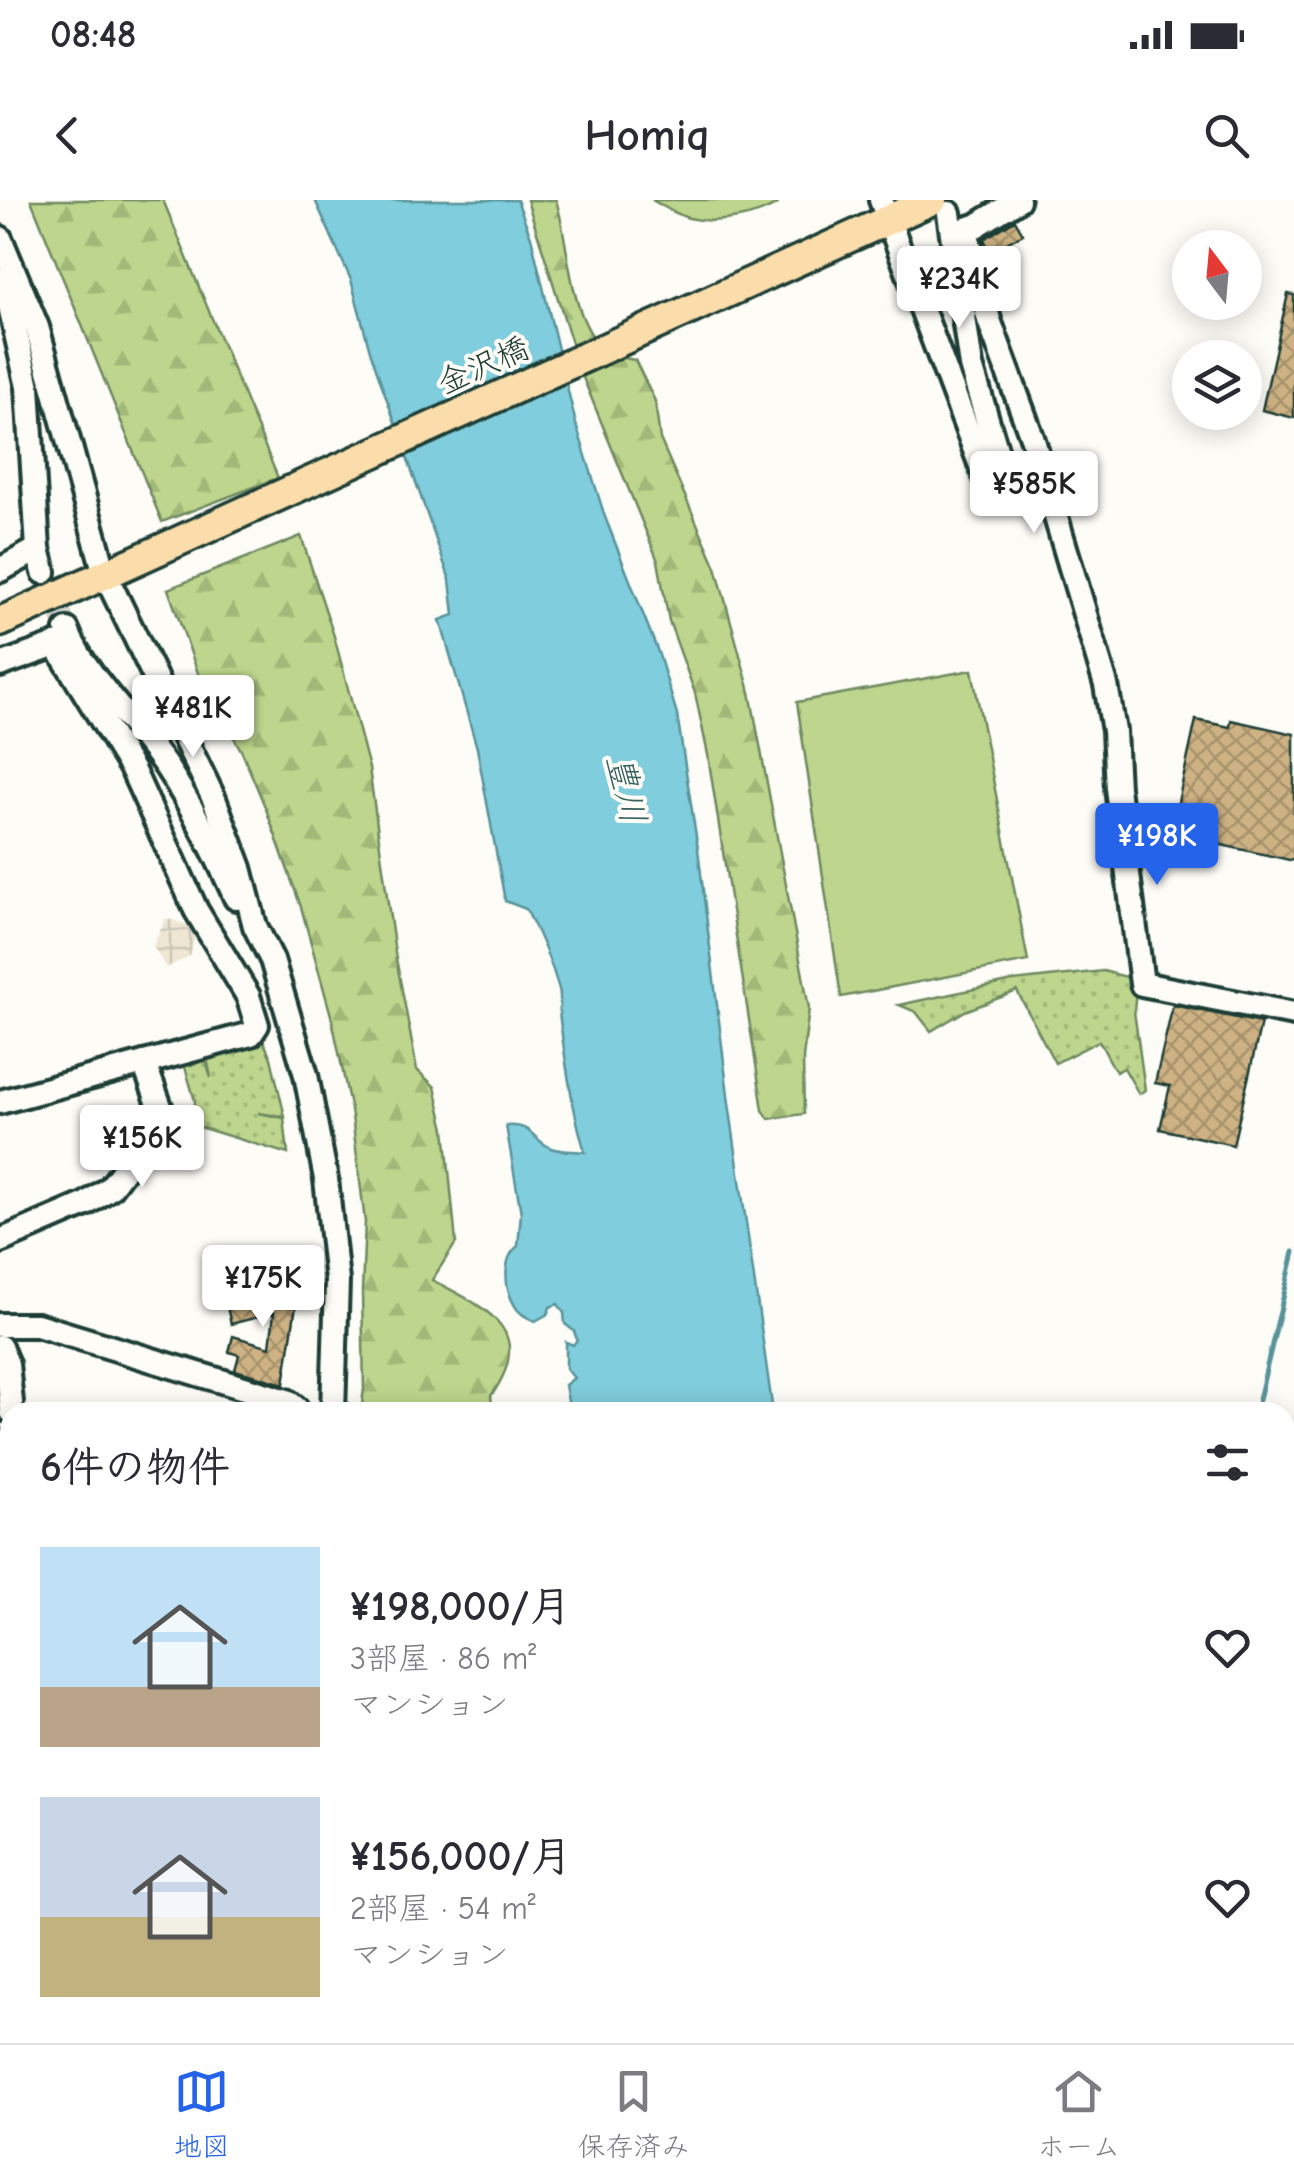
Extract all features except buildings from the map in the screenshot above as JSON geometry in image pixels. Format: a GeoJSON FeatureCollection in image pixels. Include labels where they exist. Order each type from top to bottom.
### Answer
{"type":"FeatureCollection","features":[{"type":"Feature","properties":{"kind":"main road","name":"金沢橋"},"geometry":{"type":"LineString","coordinates":[[0,622],[885,210],[950,219]]}},
{"type":"Feature","properties":{"kind":"street"},"geometry":{"type":"LineString","coordinates":[[950,219],[1018,200]]}},
{"type":"Feature","properties":{"kind":"street"},"geometry":{"type":"LineString","coordinates":[[885,210],[987,482],[1001,476],[970,366],[950,219]]}},
{"type":"Feature","properties":{"kind":"street"},"geometry":{"type":"LineString","coordinates":[[950,219],[1033,440],[1106,685],[1142,984],[1294,1014]]}},
{"type":"Feature","properties":{"kind":"street"},"geometry":{"type":"LineString","coordinates":[[0,238],[37,327],[105,574],[214,799],[240,868],[255,926]]}},
{"type":"Feature","properties":{"kind":"street"},"geometry":{"type":"LineString","coordinates":[[0,268],[15,318],[28,388],[41,560],[0,570]]}},
{"type":"Feature","properties":{"kind":"street"},"geometry":{"type":"LineString","coordinates":[[64,638],[166,766],[272,960],[306,1075],[326,1178],[338,1281],[333,1402]]}},
{"type":"Feature","properties":{"kind":"street"},"geometry":{"type":"LineString","coordinates":[[0,664],[64,638]]}},
{"type":"Feature","properties":{"kind":"street"},"geometry":{"type":"LineString","coordinates":[[0,1102],[251,1034],[257,1026],[248,996],[196,910],[132,771],[64,638]]}},
{"type":"Feature","properties":{"kind":"street"},"geometry":{"type":"LineString","coordinates":[[0,1241],[86,1204],[110,1188],[161,1122],[162,1112],[144,1063]]}},
{"type":"Feature","properties":{"kind":"street"},"geometry":{"type":"LineString","coordinates":[[0,1326],[37,1325],[288,1402]]}},
{"type":"Feature","properties":{"kind":"street"},"geometry":{"type":"LineString","coordinates":[[0,1347],[7,1364],[11,1402]]}},
{"type":"Feature","properties":{"kind":"shaded area"},"geometry":{"type":"Polygon","coordinates":[[[166,918],[197,928],[190,956],[166,968],[153,946],[166,918]]]}},
{"type":"Feature","properties":{"kind":"green space"},"geometry":{"type":"Polygon","coordinates":[[[31,200],[163,200],[278,478],[162,522],[31,200]]]}},
{"type":"Feature","properties":{"kind":"green space"},"geometry":{"type":"Polygon","coordinates":[[[527,200],[556,200],[584,320],[605,351],[635,360],[655,401],[660,439],[716,567],[750,692],[809,1008],[803,1058],[804,1114],[769,1119],[763,1110],[695,693],[669,621],[658,561],[582,375],[527,200]]]}},
{"type":"Feature","properties":{"kind":"green space"},"geometry":{"type":"Polygon","coordinates":[[[652,200],[783,200],[751,215],[712,221],[684,217],[652,200]]]}},
{"type":"Feature","properties":{"kind":"green space"},"geometry":{"type":"Polygon","coordinates":[[[301,536],[334,636],[369,768],[395,953],[417,1070],[435,1087],[445,1129],[456,1243],[432,1280],[487,1312],[507,1338],[509,1354],[492,1402],[362,1402],[365,1222],[352,1116],[332,1019],[301,907],[266,809],[242,752],[199,676],[168,589],[301,536]]]}},
{"type":"Feature","properties":{"kind":"green space"},"geometry":{"type":"Polygon","coordinates":[[[972,670],[1028,961],[841,997],[797,702],[972,670]]]}},
{"type":"Feature","properties":{"kind":"green space"},"geometry":{"type":"Polygon","coordinates":[[[1103,971],[1127,977],[1136,990],[1134,1011],[1145,1090],[1139,1094],[1124,1068],[1116,1072],[1099,1041],[1055,1063],[1017,991],[965,1011],[931,1031],[916,1012],[899,1005],[1013,981],[1103,971]]]}},
{"type":"Feature","properties":{"kind":"green space"},"geometry":{"type":"Polygon","coordinates":[[[262,1038],[271,1058],[285,1117],[258,1113],[284,1118],[288,1154],[193,1125],[195,1101],[183,1060],[204,1054],[211,1078],[206,1053],[262,1038]]]}},
{"type":"Feature","properties":{"kind":"water","name":"豊川"},"geometry":{"type":"Polygon","coordinates":[[[315,200],[517,200],[531,237],[576,424],[605,517],[658,652],[677,714],[772,1402],[568,1402],[565,1385],[574,1378],[566,1368],[566,1342],[573,1345],[577,1340],[574,1331],[565,1324],[558,1304],[535,1321],[519,1311],[511,1299],[507,1266],[518,1246],[521,1213],[506,1126],[527,1130],[551,1148],[585,1152],[567,1070],[560,993],[526,909],[505,901],[477,748],[440,620],[454,615],[450,580],[370,351],[351,280],[315,200]]]}},
{"type":"Feature","properties":{"kind":"waterway"},"geometry":{"type":"LineString","coordinates":[[1258,1402],[1294,1252]]}},
{"type":"Feature","properties":{"kind":"tunnel"},"geometry":{"type":"LineString","coordinates":[[44,572],[67,630]]}}]}
